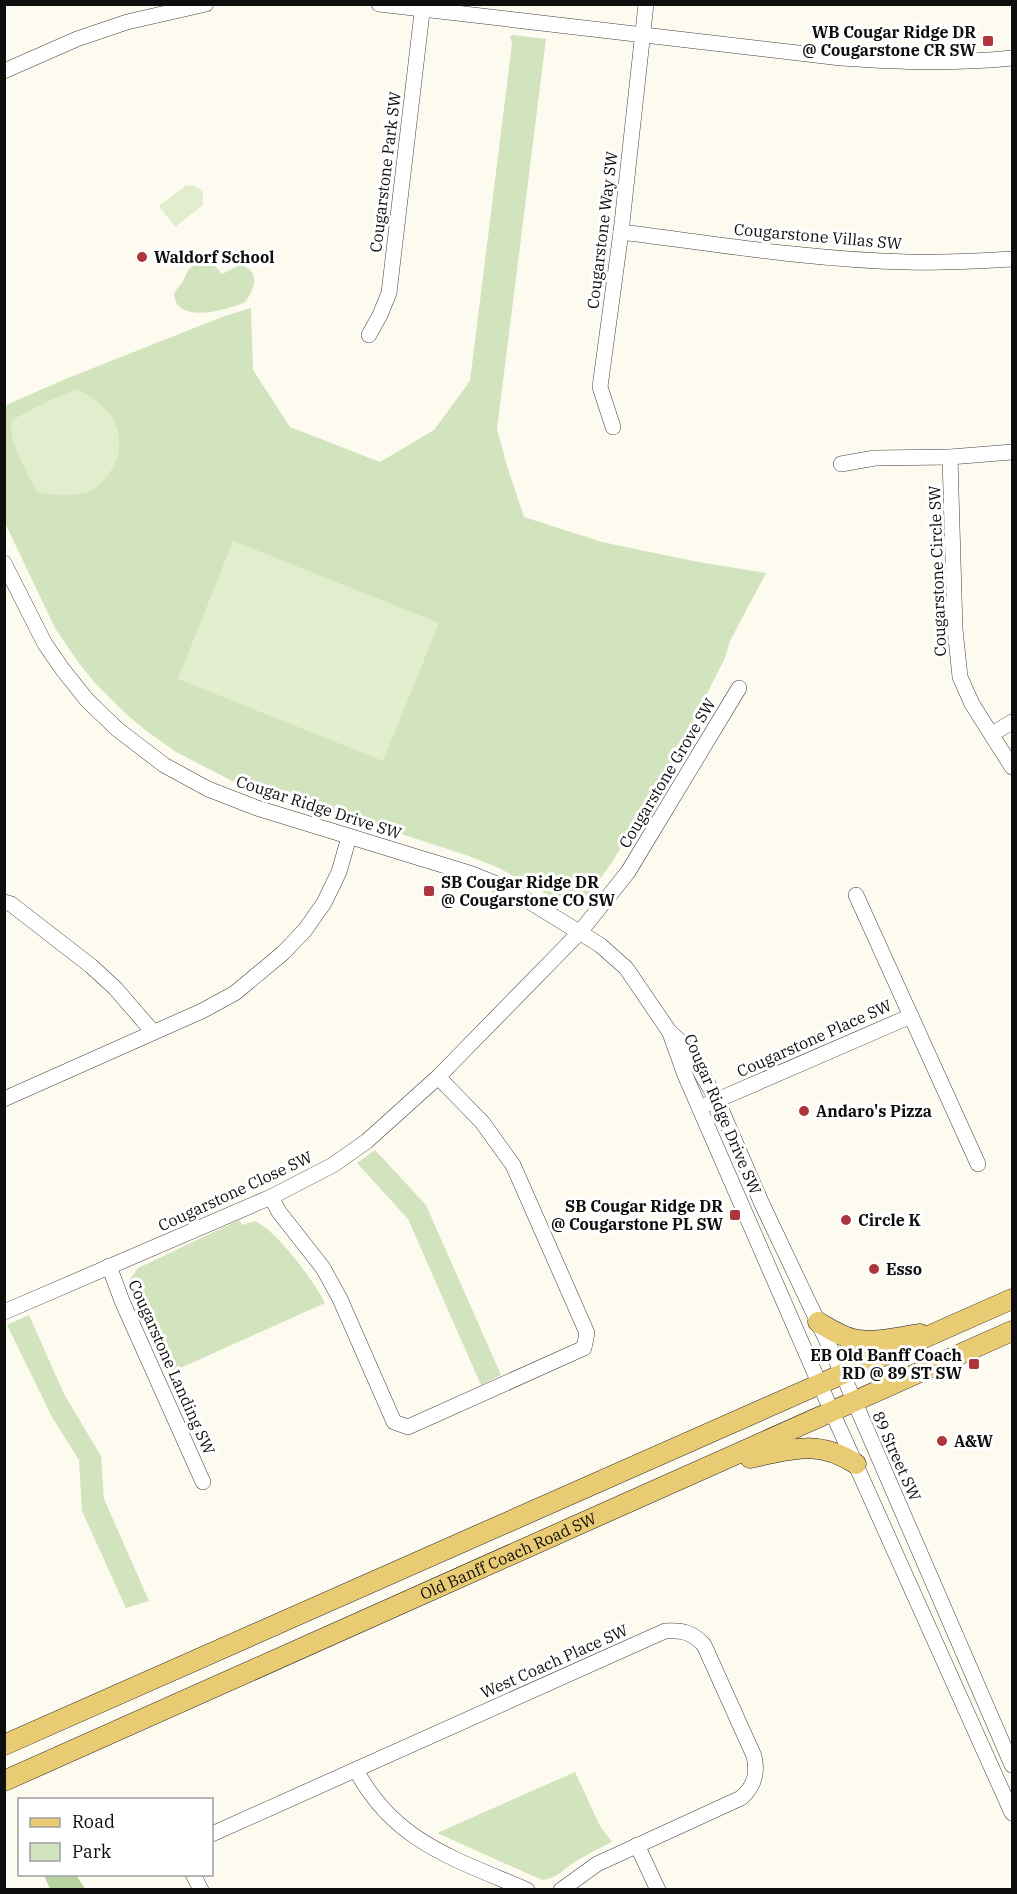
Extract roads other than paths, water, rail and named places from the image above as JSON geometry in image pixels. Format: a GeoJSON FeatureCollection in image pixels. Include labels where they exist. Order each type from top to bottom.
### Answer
{"type":"FeatureCollection","features":[{"type":"Feature","properties":{"kind":"main road","name":"Old Banff Coach Road SW"},"geometry":{"type":"LineString","coordinates":[[4,1745],[843,1376],[1012,1299]]}},
{"type":"Feature","properties":{"kind":"main road"},"geometry":{"type":"LineString","coordinates":[[818,1322],[838,1334],[855,1340],[878,1340],[941,1332]]}},
{"type":"Feature","properties":{"kind":"main road","name":"Old Banff Coach Road SW"},"geometry":{"type":"LineString","coordinates":[[4,1781],[1012,1331]]}},
{"type":"Feature","properties":{"kind":"main road"},"geometry":{"type":"LineString","coordinates":[[709,1466],[777,1452],[815,1448],[836,1452],[856,1464]]}},
{"type":"Feature","properties":{"kind":"street"},"geometry":{"type":"LineString","coordinates":[[4,71],[77,39],[127,22],[206,4]]}},
{"type":"Feature","properties":{"kind":"street"},"geometry":{"type":"LineString","coordinates":[[379,4],[423,6],[841,58],[906,63],[1012,58]]}},
{"type":"Feature","properties":{"kind":"street","name":"Cougarstone Way SW"},"geometry":{"type":"LineString","coordinates":[[613,426],[600,387],[621,232],[646,4]]}},
{"type":"Feature","properties":{"kind":"street","name":"Cougarstone Park SW"},"geometry":{"type":"LineString","coordinates":[[369,334],[380,315],[388,293],[423,6]]}},
{"type":"Feature","properties":{"kind":"street","name":"Cougarstone Villas SW"},"geometry":{"type":"LineString","coordinates":[[621,232],[772,252],[853,259],[928,262],[1012,259]]}},
{"type":"Feature","properties":{"kind":"street"},"geometry":{"type":"LineString","coordinates":[[841,464],[875,458],[950,457],[1012,452]]}},
{"type":"Feature","properties":{"kind":"street","name":"Cougarstone Circle SW"},"geometry":{"type":"LineString","coordinates":[[950,457],[957,656],[960,676],[972,704],[1012,767]]}},
{"type":"Feature","properties":{"kind":"street","name":"Cougar Ridge Drive SW"},"geometry":{"type":"LineString","coordinates":[[4,562],[45,644],[87,700],[117,729],[164,765],[208,789],[256,808],[461,871],[509,889],[600,945],[626,968],[669,1031],[744,1211],[832,1412]]}},
{"type":"Feature","properties":{"kind":"street","name":"Cougarstone Grove SW"},"geometry":{"type":"LineString","coordinates":[[580,932],[628,872],[738,688]]}},
{"type":"Feature","properties":{"kind":"street"},"geometry":{"type":"LineString","coordinates":[[992,734],[1012,722]]}},
{"type":"Feature","properties":{"kind":"street"},"geometry":{"type":"LineString","coordinates":[[4,1099],[202,1011],[236,993],[283,953],[305,930],[324,903],[339,872],[349,837]]}},
{"type":"Feature","properties":{"kind":"street","name":"Cougarstone Place SW"},"geometry":{"type":"LineString","coordinates":[[856,896],[978,1164]]}},
{"type":"Feature","properties":{"kind":"street"},"geometry":{"type":"LineString","coordinates":[[4,902],[10,904],[99,974],[133,1007],[153,1032]]}},
{"type":"Feature","properties":{"kind":"street","name":"Cougarstone Close SW"},"geometry":{"type":"LineString","coordinates":[[4,1312],[271,1197],[333,1165],[406,1107],[438,1077],[580,932]]}},
{"type":"Feature","properties":{"kind":"street","name":"Cougarstone Place SW"},"geometry":{"type":"LineString","coordinates":[[700,1108],[910,1016]]}},
{"type":"Feature","properties":{"kind":"street","name":"Cougar Ridge Drive SW"},"geometry":{"type":"LineString","coordinates":[[669,1031],[686,1047],[717,1100],[762,1204],[843,1376]]}},
{"type":"Feature","properties":{"kind":"street"},"geometry":{"type":"LineString","coordinates":[[271,1197],[279,1212],[323,1268],[340,1299],[394,1422],[408,1427],[584,1348],[587,1333],[513,1165],[482,1122],[438,1077]]}},
{"type":"Feature","properties":{"kind":"street","name":"Cougar Ridge Drive SW"},"geometry":{"type":"LineString","coordinates":[[744,1211],[762,1204]]}},
{"type":"Feature","properties":{"kind":"street","name":"Cougarstone Landing SW"},"geometry":{"type":"LineString","coordinates":[[109,1266],[122,1301],[203,1482]]}},
{"type":"Feature","properties":{"kind":"street","name":"89 Street SW"},"geometry":{"type":"LineString","coordinates":[[843,1376],[1012,1765]]}},
{"type":"Feature","properties":{"kind":"street"},"geometry":{"type":"LineString","coordinates":[[832,1412],[1012,1813]]}},
{"type":"Feature","properties":{"kind":"street"},"geometry":{"type":"LineString","coordinates":[[898,1558],[919,1550]]}},
{"type":"Feature","properties":{"kind":"street","name":"West Coach Place SW"},"geometry":{"type":"LineString","coordinates":[[213,1834],[665,1631],[685,1631],[698,1638],[704,1645],[745,1736],[756,1765],[753,1784],[741,1798],[597,1864],[561,1890]]}},
{"type":"Feature","properties":{"kind":"street"},"geometry":{"type":"LineString","coordinates":[[959,1694],[977,1686]]}},
{"type":"Feature","properties":{"kind":"street"},"geometry":{"type":"LineString","coordinates":[[356,1770],[389,1816],[424,1844],[527,1890]]}},
{"type":"Feature","properties":{"kind":"street"},"geometry":{"type":"LineString","coordinates":[[638,1845],[657,1890]]}},
{"type":"Feature","properties":{"kind":"street"},"geometry":{"type":"LineString","coordinates":[[194,1876],[201,1890]]}},
{"type":"Feature","properties":{"kind":"place","name":"WB Cougar Ridge DR @ Cougarstone CR SW"},"geometry":{"type":"Point","coordinates":[988,41]}},
{"type":"Feature","properties":{"kind":"place","name":"Waldorf School"},"geometry":{"type":"Point","coordinates":[142,257]}},
{"type":"Feature","properties":{"kind":"place","name":"SB Cougar Ridge DR @ Cougarstone CO SW"},"geometry":{"type":"Point","coordinates":[429,891]}},
{"type":"Feature","properties":{"kind":"place","name":"Andaro's Pizza"},"geometry":{"type":"Point","coordinates":[804,1111]}},
{"type":"Feature","properties":{"kind":"place","name":"SB Cougar Ridge DR @ Cougarstone PL SW"},"geometry":{"type":"Point","coordinates":[735,1215]}},
{"type":"Feature","properties":{"kind":"place","name":"Circle K"},"geometry":{"type":"Point","coordinates":[846,1220]}},
{"type":"Feature","properties":{"kind":"place","name":"Esso"},"geometry":{"type":"Point","coordinates":[874,1269]}},
{"type":"Feature","properties":{"kind":"place","name":"EB Old Banff Coach RD @ 89 ST SW"},"geometry":{"type":"Point","coordinates":[974,1364]}},
{"type":"Feature","properties":{"kind":"place","name":"A&W"},"geometry":{"type":"Point","coordinates":[942,1441]}}]}
